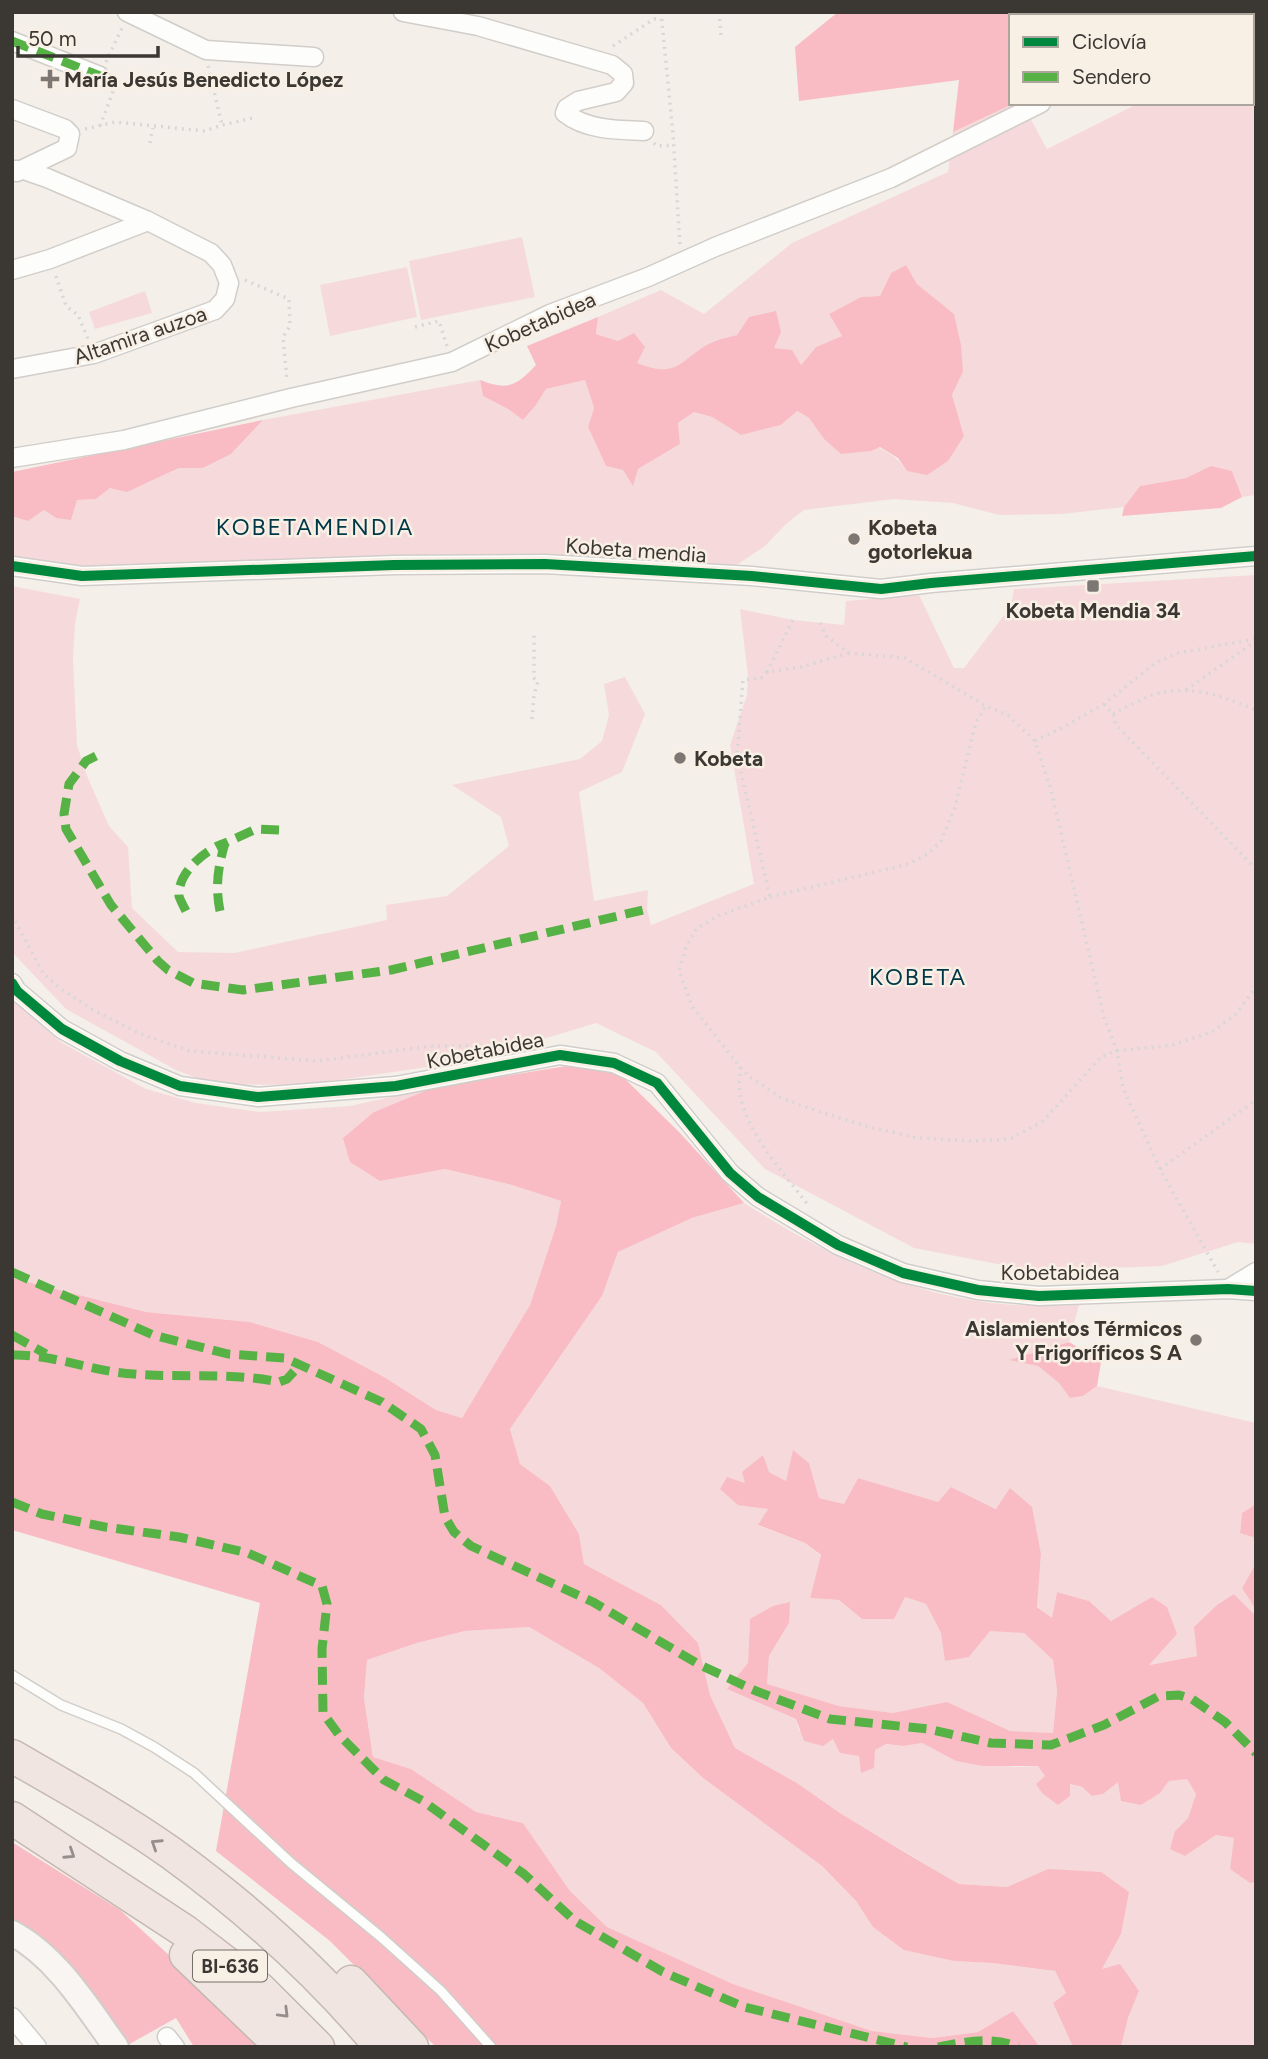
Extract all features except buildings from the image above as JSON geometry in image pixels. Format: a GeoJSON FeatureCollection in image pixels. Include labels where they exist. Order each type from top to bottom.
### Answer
{"type":"FeatureCollection","features":[{"type":"Feature","properties":{"kind":"highway","name":"BI-636"},"geometry":{"type":"LineString","coordinates":[[12,1756],[113,1815],[169,1852],[211,1885],[309,1969],[347,2006],[382,2047]]}},
{"type":"Feature","properties":{"kind":"highway","name":"BI-636"},"geometry":{"type":"LineString","coordinates":[[12,1818],[186,1932],[260,1989],[318,2047]]}},
{"type":"Feature","properties":{"kind":"highway"},"geometry":{"type":"LineString","coordinates":[[211,1885],[267,1910],[324,1956],[367,1996],[412,2047]]}},
{"type":"Feature","properties":{"kind":"highway"},"geometry":{"type":"LineString","coordinates":[[134,1896],[164,1935],[282,2047]]}},
{"type":"Feature","properties":{"kind":"street"},"geometry":{"type":"LineString","coordinates":[[403,12],[478,26],[612,65],[623,74],[624,83],[617,92],[578,101],[567,108],[565,113],[577,122],[618,130],[644,131]]}},
{"type":"Feature","properties":{"kind":"street"},"geometry":{"type":"LineString","coordinates":[[128,13],[206,50],[314,57]]}},
{"type":"Feature","properties":{"kind":"street"},"geometry":{"type":"LineString","coordinates":[[12,41],[108,79]]}},
{"type":"Feature","properties":{"kind":"street","name":"Kobetabidea"},"geometry":{"type":"LineString","coordinates":[[12,458],[124,440],[291,398],[452,362],[550,314],[891,178],[1037,105]]}},
{"type":"Feature","properties":{"kind":"street"},"geometry":{"type":"LineString","coordinates":[[12,109],[65,129],[70,134]]}},
{"type":"Feature","properties":{"kind":"street","name":"Altamira auzoa"},"geometry":{"type":"LineString","coordinates":[[16,171],[67,148],[71,140],[70,134]]}},
{"type":"Feature","properties":{"kind":"street","name":"Altamira auzoa"},"geometry":{"type":"LineString","coordinates":[[12,369],[94,354],[215,310],[228,292],[228,276],[211,253],[148,221],[16,171]]}},
{"type":"Feature","properties":{"kind":"street"},"geometry":{"type":"LineString","coordinates":[[12,270],[50,259],[148,221]]}},
{"type":"Feature","properties":{"kind":"street","name":"Kobeta mendia"},"geometry":{"type":"LineString","coordinates":[[12,566],[82,576],[394,565],[545,564],[752,576],[881,589],[1256,556]]}},
{"type":"Feature","properties":{"kind":"street","name":"Kobetabidea"},"geometry":{"type":"LineString","coordinates":[[12,983],[17,991],[62,1029],[120,1061],[180,1086],[258,1097],[396,1086],[560,1055],[614,1063],[657,1083],[730,1173],[758,1197],[838,1245],[903,1273],[978,1290],[1039,1296],[1228,1289],[1256,1291]]}},
{"type":"Feature","properties":{"kind":"street"},"geometry":{"type":"LineString","coordinates":[[1228,1289],[1256,1272]]}},
{"type":"Feature","properties":{"kind":"street"},"geometry":{"type":"LineString","coordinates":[[12,1933],[43,1954],[116,2047]]}},
{"type":"Feature","properties":{"kind":"street"},"geometry":{"type":"LineString","coordinates":[[12,2017],[37,2047]]}},
{"type":"Feature","properties":{"kind":"lane"},"geometry":{"type":"LineString","coordinates":[[12,1675],[61,1705],[121,1729],[154,1746],[194,1773],[291,1863],[381,1937],[440,1991],[491,2047]]}},
{"type":"Feature","properties":{"kind":"path"},"geometry":{"type":"LineString","coordinates":[[661,12],[673,134],[681,262]]}},
{"type":"Feature","properties":{"kind":"path"},"geometry":{"type":"LineString","coordinates":[[719,12],[722,35]]}},
{"type":"Feature","properties":{"kind":"path"},"geometry":{"type":"LineString","coordinates":[[100,126],[108,79],[128,13]]}},
{"type":"Feature","properties":{"kind":"path"},"geometry":{"type":"LineString","coordinates":[[602,62],[609,48],[654,19],[662,18]]}},
{"type":"Feature","properties":{"kind":"path"},"geometry":{"type":"LineString","coordinates":[[210,77],[222,125]]}},
{"type":"Feature","properties":{"kind":"path"},"geometry":{"type":"LineString","coordinates":[[70,134],[115,122],[205,131],[253,118]]}},
{"type":"Feature","properties":{"kind":"path"},"geometry":{"type":"LineString","coordinates":[[150,143],[154,127]]}},
{"type":"Feature","properties":{"kind":"path"},"geometry":{"type":"LineString","coordinates":[[50,259],[66,306],[78,315],[94,354]]}},
{"type":"Feature","properties":{"kind":"path"},"geometry":{"type":"LineString","coordinates":[[240,277],[289,299],[290,326],[283,337],[288,386]]}},
{"type":"Feature","properties":{"kind":"path"},"geometry":{"type":"LineString","coordinates":[[415,327],[439,321],[447,346]]}},
{"type":"Feature","properties":{"kind":"path"},"geometry":{"type":"LineString","coordinates":[[770,897],[737,755],[743,680],[761,678],[767,672],[793,620]]}},
{"type":"Feature","properties":{"kind":"path"},"geometry":{"type":"LineString","coordinates":[[820,623],[827,636],[849,653]]}},
{"type":"Feature","properties":{"kind":"path"},"geometry":{"type":"LineString","coordinates":[[533,719],[534,695],[538,681],[534,678],[534,635]]}},
{"type":"Feature","properties":{"kind":"path"},"geometry":{"type":"LineString","coordinates":[[1186,690],[1256,640]]}},
{"type":"Feature","properties":{"kind":"path"},"geometry":{"type":"LineString","coordinates":[[1035,741],[1104,704],[1155,663],[1178,653],[1256,640]]}},
{"type":"Feature","properties":{"kind":"path"},"geometry":{"type":"LineString","coordinates":[[767,672],[801,667],[849,653],[905,659],[986,706],[1008,715],[1035,741],[1051,790],[1104,1017],[1117,1051],[1123,1088],[1160,1169],[1228,1289]]}},
{"type":"Feature","properties":{"kind":"path"},"geometry":{"type":"LineString","coordinates":[[1113,714],[1162,692],[1186,690],[1225,698],[1256,710]]}},
{"type":"Feature","properties":{"kind":"path"},"geometry":{"type":"LineString","coordinates":[[1104,704],[1113,714],[1116,725],[1256,869]]}},
{"type":"Feature","properties":{"kind":"path"},"geometry":{"type":"LineString","coordinates":[[986,706],[976,722],[955,807],[942,841],[929,853],[909,864],[770,897],[718,916],[696,929],[686,947],[679,971],[692,1006],[750,1077],[780,1097],[866,1126],[918,1138],[972,1141],[1010,1139],[1043,1121],[1102,1056],[1117,1051],[1172,1045],[1212,1032],[1235,1015],[1256,987]]}},
{"type":"Feature","properties":{"kind":"path"},"geometry":{"type":"LineString","coordinates":[[12,915],[43,973],[60,988],[93,1010],[141,1034],[190,1051],[318,1060],[431,1046],[501,1045],[517,1047],[525,1063]]}},
{"type":"Feature","properties":{"kind":"path"},"geometry":{"type":"LineString","coordinates":[[740,1066],[740,1096],[746,1115],[779,1168],[813,1212]]}},
{"type":"Feature","properties":{"kind":"path"},"geometry":{"type":"LineString","coordinates":[[1160,1169],[1256,1100]]}},
{"type":"Feature","properties":{"kind":"shaded area"},"geometry":{"type":"Polygon","coordinates":[[[838,12],[1153,12],[1009,14],[1011,105],[953,132],[959,80],[799,101],[795,47],[838,12]]]}},
{"type":"Feature","properties":{"kind":"shaded area"},"geometry":{"type":"Polygon","coordinates":[[[1256,12],[1256,495],[1242,497],[1232,471],[1211,467],[1186,478],[1140,486],[1124,507],[1062,514],[999,515],[953,503],[894,499],[804,510],[765,546],[735,566],[505,555],[115,568],[12,556],[12,516],[28,520],[44,510],[56,518],[77,500],[96,499],[110,488],[149,482],[179,468],[203,468],[231,454],[263,420],[480,380],[483,396],[523,420],[546,389],[585,380],[594,408],[588,427],[606,466],[623,470],[633,485],[638,469],[680,444],[678,423],[694,412],[712,417],[741,435],[781,425],[796,411],[809,418],[824,439],[859,443],[881,449],[899,461],[907,471],[964,436],[952,395],[963,372],[934,298],[917,284],[906,265],[891,273],[880,296],[861,297],[829,314],[842,336],[816,347],[801,365],[774,348],[749,317],[737,335],[716,340],[697,351],[676,369],[655,370],[637,363],[618,341],[596,334],[598,317],[661,290],[704,314],[792,243],[948,172],[953,132],[1011,105],[1023,105],[1047,149],[1135,105],[1254,105],[1254,14],[1217,14],[1256,12]]]}},
{"type":"Feature","properties":{"kind":"shaded area"},"geometry":{"type":"Polygon","coordinates":[[[522,237],[535,297],[421,320],[409,261],[522,237]]]}},
{"type":"Feature","properties":{"kind":"shaded area"},"geometry":{"type":"Polygon","coordinates":[[[906,265],[917,284],[954,314],[961,345],[963,372],[952,395],[964,436],[948,461],[927,475],[907,471],[898,458],[880,447],[871,451],[841,454],[824,439],[809,418],[797,411],[781,425],[741,435],[712,417],[694,412],[678,423],[680,444],[638,469],[633,486],[623,470],[606,466],[588,427],[594,408],[585,380],[546,389],[523,420],[483,396],[480,380],[505,386],[523,378],[536,365],[527,346],[598,317],[596,334],[618,341],[634,333],[645,347],[637,363],[663,369],[680,364],[715,341],[737,335],[749,317],[776,311],[781,332],[774,348],[792,350],[801,365],[816,347],[842,336],[829,314],[861,297],[880,296],[891,273],[906,265]]]}},
{"type":"Feature","properties":{"kind":"shaded area"},"geometry":{"type":"Polygon","coordinates":[[[407,267],[417,317],[330,336],[320,285],[407,267]]]}},
{"type":"Feature","properties":{"kind":"shaded area"},"geometry":{"type":"Polygon","coordinates":[[[145,291],[152,313],[95,329],[89,312],[145,291]]]}},
{"type":"Feature","properties":{"kind":"shaded area"},"geometry":{"type":"Polygon","coordinates":[[[263,420],[231,454],[203,468],[179,468],[127,492],[110,488],[96,499],[77,500],[71,520],[56,518],[44,510],[28,521],[12,516],[12,472],[263,420]]]}},
{"type":"Feature","properties":{"kind":"shaded area"},"geometry":{"type":"Polygon","coordinates":[[[1211,466],[1232,471],[1242,497],[1221,508],[1122,516],[1124,507],[1140,486],[1186,478],[1211,466]]]}},
{"type":"Feature","properties":{"kind":"shaded area"},"geometry":{"type":"Polygon","coordinates":[[[1256,575],[1256,1244],[1238,1242],[1162,1266],[1034,1271],[914,1248],[765,1169],[656,1052],[596,1023],[474,1060],[306,1085],[212,1084],[176,1070],[66,1009],[12,952],[12,586],[80,599],[73,659],[77,745],[109,826],[128,847],[132,908],[178,952],[234,953],[387,920],[386,905],[447,896],[509,846],[501,817],[452,785],[580,759],[602,741],[609,715],[604,684],[625,677],[645,714],[622,772],[579,792],[594,901],[648,890],[647,909],[651,925],[754,884],[730,745],[747,695],[748,676],[740,609],[793,620],[844,625],[846,601],[919,595],[954,668],[964,668],[1011,606],[1014,589],[1256,575]]]}},
{"type":"Feature","properties":{"kind":"shaded area"},"geometry":{"type":"Polygon","coordinates":[[[12,1000],[62,1043],[146,1089],[196,1103],[260,1112],[350,1106],[432,1088],[374,1112],[380,1181],[445,1169],[512,1185],[561,1201],[556,1226],[530,1305],[462,1418],[436,1410],[384,1377],[318,1342],[250,1322],[146,1312],[12,1278],[12,1000]]]}},
{"type":"Feature","properties":{"kind":"shaded area"},"geometry":{"type":"Polygon","coordinates":[[[579,1064],[622,1076],[680,1133],[744,1203],[692,1218],[618,1252],[602,1296],[510,1429],[520,1464],[550,1486],[579,1534],[584,1564],[661,1605],[698,1643],[710,1695],[735,1748],[797,1783],[840,1813],[959,1884],[1007,1887],[1048,1869],[1101,1872],[1129,1892],[1121,1934],[1102,1969],[1120,1964],[1139,1991],[1128,2018],[1121,2047],[1073,2047],[1053,2003],[1066,1993],[1055,1971],[954,1961],[904,1950],[873,1927],[856,1901],[822,1866],[703,1778],[671,1748],[643,1703],[599,1668],[529,1627],[465,1631],[417,1643],[367,1660],[364,1698],[373,1757],[411,1769],[476,1812],[523,1823],[570,1891],[607,1927],[733,1984],[872,2031],[932,2038],[978,2032],[1013,2011],[1040,2047],[436,2047],[330,1941],[216,1851],[260,1603],[12,1530],[12,1342],[21,1335],[12,1330],[12,1278],[146,1312],[250,1322],[318,1342],[384,1377],[436,1410],[462,1418],[530,1305],[556,1226],[561,1201],[512,1185],[445,1169],[380,1181],[350,1162],[343,1138],[374,1112],[432,1088],[579,1064]]]}},
{"type":"Feature","properties":{"kind":"shaded area"},"geometry":{"type":"Polygon","coordinates":[[[744,1203],[824,1249],[903,1283],[986,1302],[1031,1306],[1079,1305],[1069,1342],[1010,1360],[1038,1366],[1059,1383],[1070,1398],[1083,1396],[1097,1386],[1256,1423],[1256,1504],[1242,1513],[1240,1532],[1256,1538],[1256,1563],[1242,1588],[1256,1610],[1256,1616],[1234,1594],[1197,1656],[1147,1665],[1152,1598],[1111,1621],[1088,1601],[1057,1592],[1052,1619],[1037,1606],[1041,1554],[1010,1489],[997,1509],[951,1487],[938,1503],[858,1478],[844,1504],[819,1498],[809,1463],[794,1451],[786,1481],[769,1472],[762,1455],[768,1509],[759,1526],[805,1543],[821,1556],[810,1598],[839,1600],[862,1619],[905,1597],[926,1604],[941,1633],[969,1657],[990,1630],[1024,1633],[1053,1660],[1057,1691],[1053,1733],[1010,1731],[947,1703],[893,1713],[839,1706],[766,1684],[769,1656],[789,1623],[750,1619],[748,1663],[757,1702],[796,1719],[799,1731],[833,1739],[859,1756],[862,1772],[875,1750],[886,1744],[904,1746],[922,1743],[956,1761],[1016,1767],[1038,1766],[1046,1776],[1036,1785],[1070,1784],[1103,1794],[1118,1781],[1160,1793],[1169,1781],[1187,1778],[1196,1794],[1188,1818],[1175,1831],[1185,1856],[1216,1835],[1235,1838],[1230,1869],[1250,1882],[1256,1882],[1255,2047],[1121,2047],[1128,2018],[1139,1991],[1101,1970],[1121,1934],[1048,1869],[1007,1887],[959,1884],[840,1813],[797,1783],[735,1748],[710,1695],[698,1643],[661,1605],[584,1564],[579,1534],[550,1486],[520,1464],[510,1429],[602,1296],[618,1252],[692,1218],[744,1203]]]}},
{"type":"Feature","properties":{"kind":"shaded area"},"geometry":{"type":"Polygon","coordinates":[[[1069,1342],[1101,1362],[1097,1386],[1083,1396],[1070,1398],[1059,1383],[1038,1366],[1009,1360],[1069,1342]]]}},
{"type":"Feature","properties":{"kind":"shaded area"},"geometry":{"type":"Polygon","coordinates":[[[793,1450],[809,1463],[819,1498],[844,1504],[858,1478],[938,1502],[951,1487],[996,1509],[1010,1488],[1032,1507],[1041,1554],[1037,1607],[1052,1618],[1057,1592],[1089,1601],[1111,1621],[1152,1597],[1167,1607],[1177,1634],[1149,1665],[1197,1656],[1194,1627],[1217,1605],[1234,1594],[1256,1616],[1256,1882],[1250,1883],[1230,1869],[1234,1838],[1216,1835],[1185,1856],[1170,1849],[1175,1831],[1188,1818],[1196,1794],[1187,1779],[1169,1781],[1160,1793],[1141,1805],[1121,1801],[1118,1782],[1103,1794],[1092,1796],[1082,1787],[1070,1784],[1070,1796],[1058,1805],[1042,1793],[1036,1784],[1045,1776],[1038,1766],[983,1766],[956,1761],[922,1743],[904,1746],[886,1744],[875,1750],[874,1768],[861,1773],[859,1756],[840,1753],[833,1739],[823,1746],[804,1741],[796,1719],[727,1689],[748,1663],[750,1619],[773,1606],[790,1602],[789,1623],[769,1656],[767,1684],[839,1706],[893,1713],[947,1702],[1010,1731],[1053,1733],[1057,1691],[1053,1660],[1024,1633],[990,1631],[969,1657],[945,1661],[941,1633],[926,1604],[905,1597],[894,1619],[862,1619],[839,1600],[810,1598],[821,1555],[805,1543],[758,1525],[768,1509],[738,1505],[720,1489],[727,1477],[745,1483],[742,1472],[763,1455],[769,1472],[786,1481],[793,1450]]]}},
{"type":"Feature","properties":{"kind":"shaded area"},"geometry":{"type":"Polygon","coordinates":[[[1256,1504],[1256,1538],[1240,1533],[1242,1513],[1256,1504]]]}},
{"type":"Feature","properties":{"kind":"shaded area"},"geometry":{"type":"Polygon","coordinates":[[[1256,1563],[1256,1610],[1242,1588],[1256,1563]]]}},
{"type":"Feature","properties":{"kind":"shaded area"},"geometry":{"type":"Polygon","coordinates":[[[529,1627],[599,1668],[643,1703],[671,1748],[703,1778],[822,1866],[856,1901],[874,1927],[954,1961],[1055,1971],[1066,1993],[1053,2003],[1073,2047],[1040,2047],[1013,2011],[978,2032],[932,2038],[872,2031],[733,1984],[607,1927],[570,1891],[523,1823],[476,1812],[411,1769],[373,1757],[364,1698],[367,1660],[417,1643],[465,1631],[529,1627]]]}},
{"type":"Feature","properties":{"kind":"shaded area"},"geometry":{"type":"Polygon","coordinates":[[[12,1842],[120,1910],[265,2047],[194,2047],[176,2018],[126,2046],[63,1959],[31,1932],[12,1923],[12,1842]]]}},
{"type":"Feature","properties":{"kind":"marked path"},"geometry":{"type":"LineString","coordinates":[[12,41],[100,76]]}},
{"type":"Feature","properties":{"kind":"marked path"},"geometry":{"type":"LineString","coordinates":[[96,756],[86,761],[69,784],[64,814],[66,829],[111,905],[158,961],[168,970],[193,983],[243,990],[391,970],[647,909]]}},
{"type":"Feature","properties":{"kind":"marked path"},"geometry":{"type":"LineString","coordinates":[[220,911],[218,877],[225,843],[256,829],[279,830]]}},
{"type":"Feature","properties":{"kind":"marked path"},"geometry":{"type":"LineString","coordinates":[[186,911],[179,896],[183,879],[202,856],[225,843]]}},
{"type":"Feature","properties":{"kind":"marked path"},"geometry":{"type":"LineString","coordinates":[[12,1272],[153,1335],[228,1354],[285,1358],[382,1402],[421,1429],[435,1455],[445,1517],[454,1532],[471,1546],[593,1602],[700,1665],[756,1691],[830,1719],[928,1729],[991,1743],[1051,1745],[1104,1725],[1159,1696],[1179,1695],[1192,1699],[1225,1722],[1256,1753]]}},
{"type":"Feature","properties":{"kind":"marked path"},"geometry":{"type":"LineString","coordinates":[[12,1335],[46,1354]]}},
{"type":"Feature","properties":{"kind":"marked path"},"geometry":{"type":"LineString","coordinates":[[12,1355],[43,1357],[119,1373],[243,1377],[279,1382],[287,1379],[300,1365]]}},
{"type":"Feature","properties":{"kind":"marked path"},"geometry":{"type":"LineString","coordinates":[[12,1502],[42,1514],[105,1527],[179,1537],[248,1553],[322,1586],[327,1604],[322,1649],[323,1713],[339,1735],[384,1780],[423,1801],[524,1874],[575,1921],[663,1972],[744,2007],[907,2047]]}},
{"type":"Feature","properties":{"kind":"marked path"},"geometry":{"type":"LineString","coordinates":[[938,2047],[989,2041],[1018,2047]]}},
{"type":"Feature","properties":{"kind":"cycle path"},"geometry":{"type":"LineString","coordinates":[[12,566],[82,576],[394,565],[545,564],[752,576],[881,589],[1256,556]]}},
{"type":"Feature","properties":{"kind":"cycle path"},"geometry":{"type":"LineString","coordinates":[[12,983],[17,991],[62,1029],[120,1061],[180,1086],[258,1097],[396,1086],[560,1055],[614,1063],[657,1083],[730,1173],[758,1197],[838,1245],[903,1273],[978,1290],[1039,1296],[1228,1289],[1256,1291]]}},
{"type":"Feature","properties":{"kind":"place","name":"María Jesús Benedicto López"},"geometry":{"type":"Point","coordinates":[50,79]}},
{"type":"Feature","properties":{"kind":"place","name":"Kobeta gotorlekua"},"geometry":{"type":"Point","coordinates":[854,539]}},
{"type":"Feature","properties":{"kind":"place","name":"Kobeta Mendia 34"},"geometry":{"type":"Point","coordinates":[1093,586]}},
{"type":"Feature","properties":{"kind":"place","name":"Kobeta"},"geometry":{"type":"Point","coordinates":[680,758]}},
{"type":"Feature","properties":{"kind":"place","name":"Aislamientos Térmicos Y Frigoríficos S A"},"geometry":{"type":"Point","coordinates":[1196,1340]}},
{"type":"Feature","properties":{"kind":"district","name":"KOBETAMENDIA"},"geometry":{"type":"Point","coordinates":[315,527]}},
{"type":"Feature","properties":{"kind":"district","name":"KOBETA"},"geometry":{"type":"Point","coordinates":[918,977]}}]}
